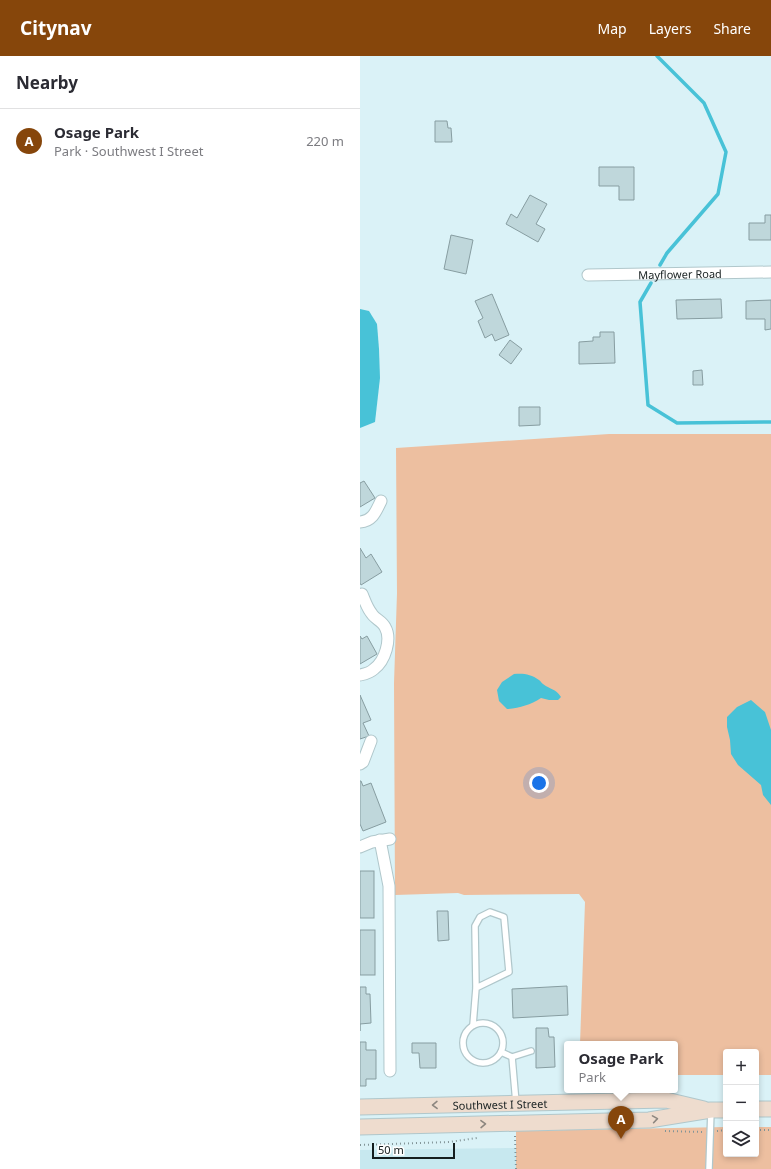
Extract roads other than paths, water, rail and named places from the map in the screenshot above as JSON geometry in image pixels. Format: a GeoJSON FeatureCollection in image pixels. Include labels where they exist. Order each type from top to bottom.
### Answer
{"type":"FeatureCollection","features":[{"type":"Feature","properties":{"kind":"main road","name":"Southwest I Street"},"geometry":{"type":"LineString","coordinates":[[360,1107],[666,1100],[711,1110]]}},
{"type":"Feature","properties":{"kind":"main road"},"geometry":{"type":"LineString","coordinates":[[759,1109],[771,1109]]}},
{"type":"Feature","properties":{"kind":"main road","name":"Southwest I Street"},"geometry":{"type":"LineString","coordinates":[[360,1127],[649,1120],[711,1110],[723,1110]]}},
{"type":"Feature","properties":{"kind":"street","name":"Mayflower Road"},"geometry":{"type":"LineString","coordinates":[[588,275],[771,272]]}},
{"type":"Feature","properties":{"kind":"street"},"geometry":{"type":"LineString","coordinates":[[360,522],[372,517],[381,501]]}},
{"type":"Feature","properties":{"kind":"street"},"geometry":{"type":"LineString","coordinates":[[360,675],[370,672],[378,666],[383,657],[388,639],[385,626],[371,614],[363,593]]}},
{"type":"Feature","properties":{"kind":"street"},"geometry":{"type":"LineString","coordinates":[[360,764],[363,762],[371,741]]}},
{"type":"Feature","properties":{"kind":"street"},"geometry":{"type":"LineString","coordinates":[[360,847],[385,839],[389,886],[390,1071]]}},
{"type":"Feature","properties":{"kind":"lane"},"geometry":{"type":"LineString","coordinates":[[472,1026],[476,988],[474,926],[480,917],[490,912],[504,917],[509,972],[476,988]]}},
{"type":"Feature","properties":{"kind":"lane"},"geometry":{"type":"LineString","coordinates":[[479,1023],[486,1023],[498,1029],[504,1042],[502,1052],[495,1060],[483,1064],[476,1063],[466,1054],[463,1048],[464,1035],[472,1026],[479,1023]]}},
{"type":"Feature","properties":{"kind":"lane"},"geometry":{"type":"LineString","coordinates":[[502,1052],[512,1057],[531,1051]]}},
{"type":"Feature","properties":{"kind":"lane"},"geometry":{"type":"LineString","coordinates":[[512,1057],[516,1103]]}},
{"type":"Feature","properties":{"kind":"lane"},"geometry":{"type":"LineString","coordinates":[[709,1169],[711,1110]]}},
{"type":"Feature","properties":{"kind":"water"},"geometry":{"type":"Polygon","coordinates":[[[360,309],[369,311],[377,324],[380,378],[375,422],[360,428],[360,309]]]}},
{"type":"Feature","properties":{"kind":"water"},"geometry":{"type":"Polygon","coordinates":[[[514,674],[533,676],[561,697],[558,700],[541,698],[525,706],[507,709],[499,701],[497,690],[502,682],[514,674]]]}},
{"type":"Feature","properties":{"kind":"water"},"geometry":{"type":"Polygon","coordinates":[[[751,700],[765,712],[771,730],[771,805],[763,795],[761,785],[738,765],[731,754],[727,717],[737,707],[751,700]]]}},
{"type":"Feature","properties":{"kind":"waterway"},"geometry":{"type":"LineString","coordinates":[[657,56],[704,103],[726,152],[718,194],[667,253],[660,265]]}},
{"type":"Feature","properties":{"kind":"waterway"},"geometry":{"type":"LineString","coordinates":[[651,283],[640,302],[648,405],[677,423],[771,422]]}},
{"type":"Feature","properties":{"kind":"place","name":"Osage Park"},"geometry":{"type":"Point","coordinates":[621,1139]}}]}
